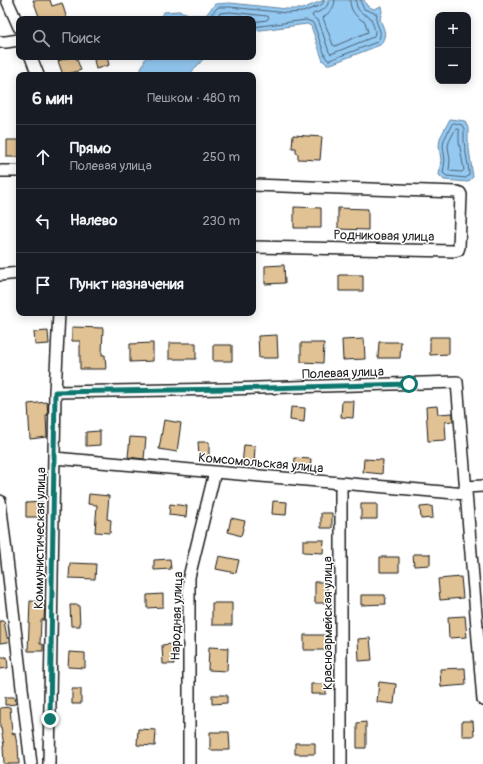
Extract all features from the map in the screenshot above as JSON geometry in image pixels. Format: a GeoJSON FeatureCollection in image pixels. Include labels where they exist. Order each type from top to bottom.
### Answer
{"type":"FeatureCollection","features":[{"type":"Feature","properties":{"kind":"street"},"geometry":{"type":"LineString","coordinates":[[7,0],[16,20]]}},
{"type":"Feature","properties":{"kind":"street"},"geometry":{"type":"LineString","coordinates":[[0,42],[16,40]]}},
{"type":"Feature","properties":{"kind":"street"},"geometry":{"type":"LineString","coordinates":[[32,60],[37,72]]}},
{"type":"Feature","properties":{"kind":"street"},"geometry":{"type":"LineString","coordinates":[[0,171],[16,171]]}},
{"type":"Feature","properties":{"kind":"street","name":"Родниковая улица"},"geometry":{"type":"LineString","coordinates":[[256,185],[457,192],[461,195],[458,250],[256,247]]}},
{"type":"Feature","properties":{"kind":"street"},"geometry":{"type":"LineString","coordinates":[[0,275],[16,273]]}},
{"type":"Feature","properties":{"kind":"street","name":"Коммунистическая улица"},"geometry":{"type":"LineString","coordinates":[[49,764],[55,392],[59,316]]}},
{"type":"Feature","properties":{"kind":"street","name":"Полевая улица"},"geometry":{"type":"LineString","coordinates":[[55,392],[228,389],[457,382],[483,700]]}},
{"type":"Feature","properties":{"kind":"street","name":"Комсомольская улица"},"geometry":{"type":"LineString","coordinates":[[54,458],[341,483],[466,490],[483,486]]}},
{"type":"Feature","properties":{"kind":"street","name":"Народная улица"},"geometry":{"type":"LineString","coordinates":[[189,764],[189,577],[215,472]]}},
{"type":"Feature","properties":{"kind":"street","name":"Красноармейская улица"},"geometry":{"type":"LineString","coordinates":[[341,483],[342,764]]}},
{"type":"Feature","properties":{"kind":"street","name":"Коммунистическая улица"},"geometry":{"type":"LineString","coordinates":[[0,501],[31,764]]}},
{"type":"Feature","properties":{"kind":"water"},"geometry":{"type":"Polygon","coordinates":[[[324,0],[364,0],[367,6],[374,9],[381,6],[382,12],[380,19],[384,29],[384,38],[380,45],[331,64],[327,64],[323,61],[311,26],[307,24],[256,31],[256,16],[161,16],[164,12],[179,11],[192,15],[206,15],[215,4],[230,3],[287,9],[302,9],[324,0]]]}},
{"type":"Feature","properties":{"kind":"water"},"geometry":{"type":"Polygon","coordinates":[[[145,60],[202,60],[192,72],[141,72],[145,60]]]}},
{"type":"Feature","properties":{"kind":"water"},"geometry":{"type":"Polygon","coordinates":[[[450,119],[465,121],[468,128],[468,142],[473,177],[468,182],[444,180],[439,175],[441,160],[439,146],[440,138],[450,119]]]}},
{"type":"Feature","properties":{"kind":"building"},"geometry":{"type":"Polygon","coordinates":[[[33,0],[50,0],[52,6],[62,3],[66,16],[39,16],[33,0]]]}},
{"type":"Feature","properties":{"kind":"building"},"geometry":{"type":"Polygon","coordinates":[[[77,60],[81,70],[75,72],[62,72],[58,61],[77,60]]]}},
{"type":"Feature","properties":{"kind":"building"},"geometry":{"type":"Polygon","coordinates":[[[94,60],[108,60],[109,65],[96,69],[94,60]]]}},
{"type":"Feature","properties":{"kind":"building"},"geometry":{"type":"Polygon","coordinates":[[[293,135],[322,137],[320,160],[298,159],[296,148],[292,148],[293,135]]]}},
{"type":"Feature","properties":{"kind":"building"},"geometry":{"type":"Polygon","coordinates":[[[7,140],[16,140],[16,157],[7,157],[7,140]]]}},
{"type":"Feature","properties":{"kind":"building"},"geometry":{"type":"Polygon","coordinates":[[[294,207],[321,208],[321,228],[294,228],[294,207]]]}},
{"type":"Feature","properties":{"kind":"building"},"geometry":{"type":"Polygon","coordinates":[[[338,208],[368,209],[368,230],[338,229],[338,208]]]}},
{"type":"Feature","properties":{"kind":"building"},"geometry":{"type":"Polygon","coordinates":[[[284,265],[285,283],[265,284],[265,266],[284,265]]]}},
{"type":"Feature","properties":{"kind":"building"},"geometry":{"type":"Polygon","coordinates":[[[339,275],[363,275],[363,291],[339,291],[339,275]]]}},
{"type":"Feature","properties":{"kind":"building"},"geometry":{"type":"Polygon","coordinates":[[[72,327],[103,328],[102,355],[105,355],[106,369],[80,369],[80,341],[72,341],[72,327]]]}},
{"type":"Feature","properties":{"kind":"building"},"geometry":{"type":"Polygon","coordinates":[[[48,331],[49,344],[35,345],[34,332],[48,331]]]}},
{"type":"Feature","properties":{"kind":"building"},"geometry":{"type":"Polygon","coordinates":[[[277,335],[278,358],[259,358],[258,336],[277,335]]]}},
{"type":"Feature","properties":{"kind":"building"},"geometry":{"type":"Polygon","coordinates":[[[430,337],[449,337],[449,354],[430,355],[430,337]]]}},
{"type":"Feature","properties":{"kind":"building"},"geometry":{"type":"Polygon","coordinates":[[[364,339],[365,359],[343,360],[342,340],[364,339]]]}},
{"type":"Feature","properties":{"kind":"building"},"geometry":{"type":"Polygon","coordinates":[[[379,342],[401,342],[400,358],[378,358],[379,342]]]}},
{"type":"Feature","properties":{"kind":"building"},"geometry":{"type":"Polygon","coordinates":[[[153,343],[153,361],[130,362],[130,344],[153,343]]]}},
{"type":"Feature","properties":{"kind":"building"},"geometry":{"type":"Polygon","coordinates":[[[169,343],[196,343],[196,359],[169,359],[169,343]]]}},
{"type":"Feature","properties":{"kind":"building"},"geometry":{"type":"Polygon","coordinates":[[[301,343],[324,343],[323,363],[301,362],[301,343]]]}},
{"type":"Feature","properties":{"kind":"building"},"geometry":{"type":"Polygon","coordinates":[[[213,345],[232,345],[232,361],[213,361],[213,345]]]}},
{"type":"Feature","properties":{"kind":"building"},"geometry":{"type":"Polygon","coordinates":[[[342,401],[354,401],[353,418],[341,417],[342,401]]]}},
{"type":"Feature","properties":{"kind":"building"},"geometry":{"type":"Polygon","coordinates":[[[47,402],[47,437],[30,439],[28,404],[47,402]]]}},
{"type":"Feature","properties":{"kind":"building"},"geometry":{"type":"Polygon","coordinates":[[[437,406],[438,414],[453,413],[453,421],[445,422],[446,440],[428,441],[426,407],[437,406]]]}},
{"type":"Feature","properties":{"kind":"building"},"geometry":{"type":"Polygon","coordinates":[[[291,407],[305,408],[304,422],[290,420],[291,407]]]}},
{"type":"Feature","properties":{"kind":"building"},"geometry":{"type":"Polygon","coordinates":[[[164,420],[181,423],[177,452],[159,449],[164,420]]]}},
{"type":"Feature","properties":{"kind":"building"},"geometry":{"type":"Polygon","coordinates":[[[100,431],[100,445],[86,446],[86,432],[100,431]]]}},
{"type":"Feature","properties":{"kind":"building"},"geometry":{"type":"Polygon","coordinates":[[[130,437],[146,438],[144,459],[128,457],[130,437]]]}},
{"type":"Feature","properties":{"kind":"building"},"geometry":{"type":"Polygon","coordinates":[[[198,442],[209,442],[209,456],[199,456],[198,442]]]}},
{"type":"Feature","properties":{"kind":"building"},"geometry":{"type":"Polygon","coordinates":[[[244,445],[255,446],[254,466],[242,465],[244,445]]]}},
{"type":"Feature","properties":{"kind":"building"},"geometry":{"type":"Polygon","coordinates":[[[295,458],[311,459],[310,469],[294,468],[295,458]]]}},
{"type":"Feature","properties":{"kind":"building"},"geometry":{"type":"Polygon","coordinates":[[[364,459],[383,460],[382,474],[363,472],[364,459]]]}},
{"type":"Feature","properties":{"kind":"building"},"geometry":{"type":"Polygon","coordinates":[[[89,494],[109,496],[107,519],[111,520],[110,533],[95,532],[97,505],[88,504],[89,494]]]}},
{"type":"Feature","properties":{"kind":"building"},"geometry":{"type":"Polygon","coordinates":[[[273,501],[287,502],[286,515],[272,514],[273,501]]]}},
{"type":"Feature","properties":{"kind":"building"},"geometry":{"type":"Polygon","coordinates":[[[43,502],[44,517],[26,517],[26,503],[43,502]]]}},
{"type":"Feature","properties":{"kind":"building"},"geometry":{"type":"Polygon","coordinates":[[[170,504],[187,506],[186,517],[169,515],[170,504]]]}},
{"type":"Feature","properties":{"kind":"building"},"geometry":{"type":"Polygon","coordinates":[[[361,504],[377,504],[377,519],[361,519],[361,504]]]}},
{"type":"Feature","properties":{"kind":"building"},"geometry":{"type":"Polygon","coordinates":[[[432,506],[433,518],[421,519],[420,507],[432,506]]]}},
{"type":"Feature","properties":{"kind":"building"},"geometry":{"type":"Polygon","coordinates":[[[321,513],[332,513],[332,528],[321,528],[321,513]]]}},
{"type":"Feature","properties":{"kind":"building"},"geometry":{"type":"Polygon","coordinates":[[[231,518],[245,521],[241,536],[228,532],[231,518]]]}},
{"type":"Feature","properties":{"kind":"building"},"geometry":{"type":"Polygon","coordinates":[[[303,540],[324,540],[323,553],[303,552],[303,540]]]}},
{"type":"Feature","properties":{"kind":"building"},"geometry":{"type":"Polygon","coordinates":[[[413,554],[430,554],[430,565],[414,566],[413,554]]]}},
{"type":"Feature","properties":{"kind":"building"},"geometry":{"type":"Polygon","coordinates":[[[219,556],[239,560],[236,573],[216,569],[219,556]]]}},
{"type":"Feature","properties":{"kind":"building"},"geometry":{"type":"Polygon","coordinates":[[[380,557],[399,557],[399,572],[380,572],[380,557]]]}},
{"type":"Feature","properties":{"kind":"building"},"geometry":{"type":"Polygon","coordinates":[[[170,559],[171,569],[154,570],[154,560],[170,559]]]}},
{"type":"Feature","properties":{"kind":"building"},"geometry":{"type":"Polygon","coordinates":[[[70,563],[96,564],[95,579],[69,578],[70,563]]]}},
{"type":"Feature","properties":{"kind":"building"},"geometry":{"type":"Polygon","coordinates":[[[461,577],[463,598],[440,600],[438,579],[461,577]]]}},
{"type":"Feature","properties":{"kind":"building"},"geometry":{"type":"Polygon","coordinates":[[[315,582],[327,582],[327,603],[315,603],[315,582]]]}},
{"type":"Feature","properties":{"kind":"building"},"geometry":{"type":"Polygon","coordinates":[[[163,594],[163,607],[147,608],[147,595],[163,594]]]}},
{"type":"Feature","properties":{"kind":"building"},"geometry":{"type":"Polygon","coordinates":[[[361,595],[385,595],[386,604],[361,605],[361,595]]]}},
{"type":"Feature","properties":{"kind":"building"},"geometry":{"type":"Polygon","coordinates":[[[30,601],[45,602],[44,620],[41,620],[40,644],[43,644],[43,651],[28,651],[30,601]]]}},
{"type":"Feature","properties":{"kind":"building"},"geometry":{"type":"Polygon","coordinates":[[[212,603],[232,603],[232,625],[212,625],[212,603]]]}},
{"type":"Feature","properties":{"kind":"building"},"geometry":{"type":"Polygon","coordinates":[[[70,605],[79,605],[80,626],[71,626],[70,605]]]}},
{"type":"Feature","properties":{"kind":"building"},"geometry":{"type":"Polygon","coordinates":[[[465,616],[467,637],[449,638],[448,617],[465,616]]]}},
{"type":"Feature","properties":{"kind":"building"},"geometry":{"type":"Polygon","coordinates":[[[0,621],[4,621],[8,642],[0,643],[0,621]]]}},
{"type":"Feature","properties":{"kind":"building"},"geometry":{"type":"Polygon","coordinates":[[[304,635],[328,635],[328,650],[304,650],[304,635]]]}},
{"type":"Feature","properties":{"kind":"building"},"geometry":{"type":"Polygon","coordinates":[[[370,638],[372,660],[359,661],[358,639],[370,638]]]}},
{"type":"Feature","properties":{"kind":"building"},"geometry":{"type":"Polygon","coordinates":[[[172,644],[174,664],[163,664],[162,645],[172,644]]]}},
{"type":"Feature","properties":{"kind":"building"},"geometry":{"type":"Polygon","coordinates":[[[209,647],[228,648],[227,671],[208,670],[209,647]]]}},
{"type":"Feature","properties":{"kind":"building"},"geometry":{"type":"Polygon","coordinates":[[[69,652],[85,653],[85,668],[68,667],[69,652]]]}},
{"type":"Feature","properties":{"kind":"building"},"geometry":{"type":"Polygon","coordinates":[[[0,657],[7,657],[8,668],[0,669],[0,657]]]}},
{"type":"Feature","properties":{"kind":"building"},"geometry":{"type":"Polygon","coordinates":[[[465,668],[466,685],[441,687],[440,669],[465,668]]]}},
{"type":"Feature","properties":{"kind":"building"},"geometry":{"type":"Polygon","coordinates":[[[379,682],[396,684],[394,704],[377,702],[379,682]]]}},
{"type":"Feature","properties":{"kind":"building"},"geometry":{"type":"Polygon","coordinates":[[[311,684],[326,684],[326,694],[311,694],[311,684]]]}},
{"type":"Feature","properties":{"kind":"building"},"geometry":{"type":"Polygon","coordinates":[[[72,689],[81,689],[81,704],[72,704],[72,689]]]}},
{"type":"Feature","properties":{"kind":"building"},"geometry":{"type":"Polygon","coordinates":[[[212,695],[227,695],[227,703],[212,704],[212,695]]]}},
{"type":"Feature","properties":{"kind":"building"},"geometry":{"type":"Polygon","coordinates":[[[5,697],[15,697],[16,704],[5,705],[5,697]]]}},
{"type":"Feature","properties":{"kind":"building"},"geometry":{"type":"Polygon","coordinates":[[[10,707],[12,734],[15,733],[18,745],[19,764],[4,764],[4,746],[0,728],[0,708],[10,707]]]}},
{"type":"Feature","properties":{"kind":"building"},"geometry":{"type":"Polygon","coordinates":[[[462,721],[473,721],[474,736],[462,736],[462,721]]]}},
{"type":"Feature","properties":{"kind":"building"},"geometry":{"type":"Polygon","coordinates":[[[366,722],[366,748],[357,748],[357,723],[366,722]]]}},
{"type":"Feature","properties":{"kind":"building"},"geometry":{"type":"Polygon","coordinates":[[[138,729],[156,730],[155,746],[137,745],[138,729]]]}},
{"type":"Feature","properties":{"kind":"building"},"geometry":{"type":"Polygon","coordinates":[[[210,732],[229,732],[230,750],[210,750],[210,732]]]}},
{"type":"Feature","properties":{"kind":"building"},"geometry":{"type":"Polygon","coordinates":[[[295,743],[315,743],[315,754],[295,754],[295,743]]]}},
{"type":"Feature","properties":{"kind":"route"},"geometry":{"type":"LineString","coordinates":[[50,719],[55,392],[409,384]]}}]}
